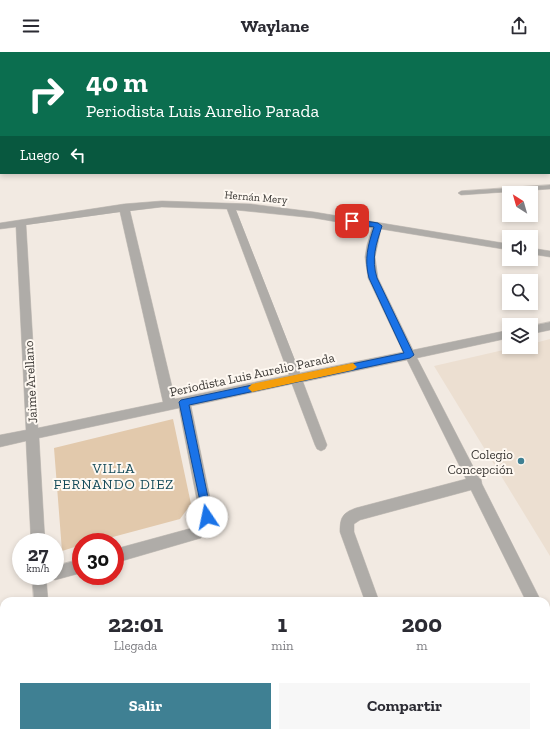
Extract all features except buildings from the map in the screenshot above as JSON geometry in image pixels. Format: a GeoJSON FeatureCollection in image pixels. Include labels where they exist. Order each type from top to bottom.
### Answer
{"type":"FeatureCollection","features":[{"type":"Feature","properties":{"kind":"street","name":"Hernán Mery"},"geometry":{"type":"LineString","coordinates":[[0,226],[124,207],[162,204],[230,206],[251,207],[314,215],[502,247]]}},
{"type":"Feature","properties":{"kind":"street"},"geometry":{"type":"LineString","coordinates":[[230,206],[321,445]]}},
{"type":"Feature","properties":{"kind":"street"},"geometry":{"type":"LineString","coordinates":[[124,207],[170,405]]}},
{"type":"Feature","properties":{"kind":"street","name":"Jaime Arellano"},"geometry":{"type":"LineString","coordinates":[[21,222],[38,533]]}},
{"type":"Feature","properties":{"kind":"street"},"geometry":{"type":"LineString","coordinates":[[378,226],[370,250],[370,268],[373,278],[410,355],[476,483],[532,597]]}},
{"type":"Feature","properties":{"kind":"street"},"geometry":{"type":"LineString","coordinates":[[538,252],[550,254]]}},
{"type":"Feature","properties":{"kind":"street"},"geometry":{"type":"LineString","coordinates":[[538,329],[550,326]]}},
{"type":"Feature","properties":{"kind":"street","name":"Periodista Luis Aurelio Parada"},"geometry":{"type":"LineString","coordinates":[[0,441],[502,335]]}},
{"type":"Feature","properties":{"kind":"street"},"geometry":{"type":"LineString","coordinates":[[124,553],[196,533],[207,517],[184,402]]}},
{"type":"Feature","properties":{"kind":"street"},"geometry":{"type":"LineString","coordinates":[[371,597],[347,532],[347,521],[356,514],[476,483]]}},
{"type":"Feature","properties":{"kind":"street"},"geometry":{"type":"LineString","coordinates":[[41,585],[41,597]]}},
{"type":"Feature","properties":{"kind":"lane"},"geometry":{"type":"LineString","coordinates":[[461,193],[550,187]]}},
{"type":"Feature","properties":{"kind":"shaded area","name":"Colegio Concepción"},"geometry":{"type":"Polygon","coordinates":[[[550,339],[550,556],[434,366],[502,350],[502,354],[538,354],[538,342],[550,339]]]}},
{"type":"Feature","properties":{"kind":"shaded area"},"geometry":{"type":"Polygon","coordinates":[[[173,419],[191,504],[180,519],[124,534],[72,533],[72,548],[64,550],[64,533],[61,533],[54,448],[173,419]]]}},
{"type":"Feature","properties":{"kind":"slow traffic"},"geometry":{"type":"LineString","coordinates":[[252,388],[353,367]]}},
{"type":"Feature","properties":{"kind":"place","name":"Colegio Concepción"},"geometry":{"type":"Point","coordinates":[521,461]}},
{"type":"Feature","properties":{"kind":"district","name":"VILLA FERNANDO DIEZ"},"geometry":{"type":"Point","coordinates":[114,476]}},
{"type":"Feature","properties":{"kind":"route"},"geometry":{"type":"LineString","coordinates":[[207,517],[184,402],[410,355],[373,278],[370,268],[370,250],[378,226],[352,221]]}}]}
